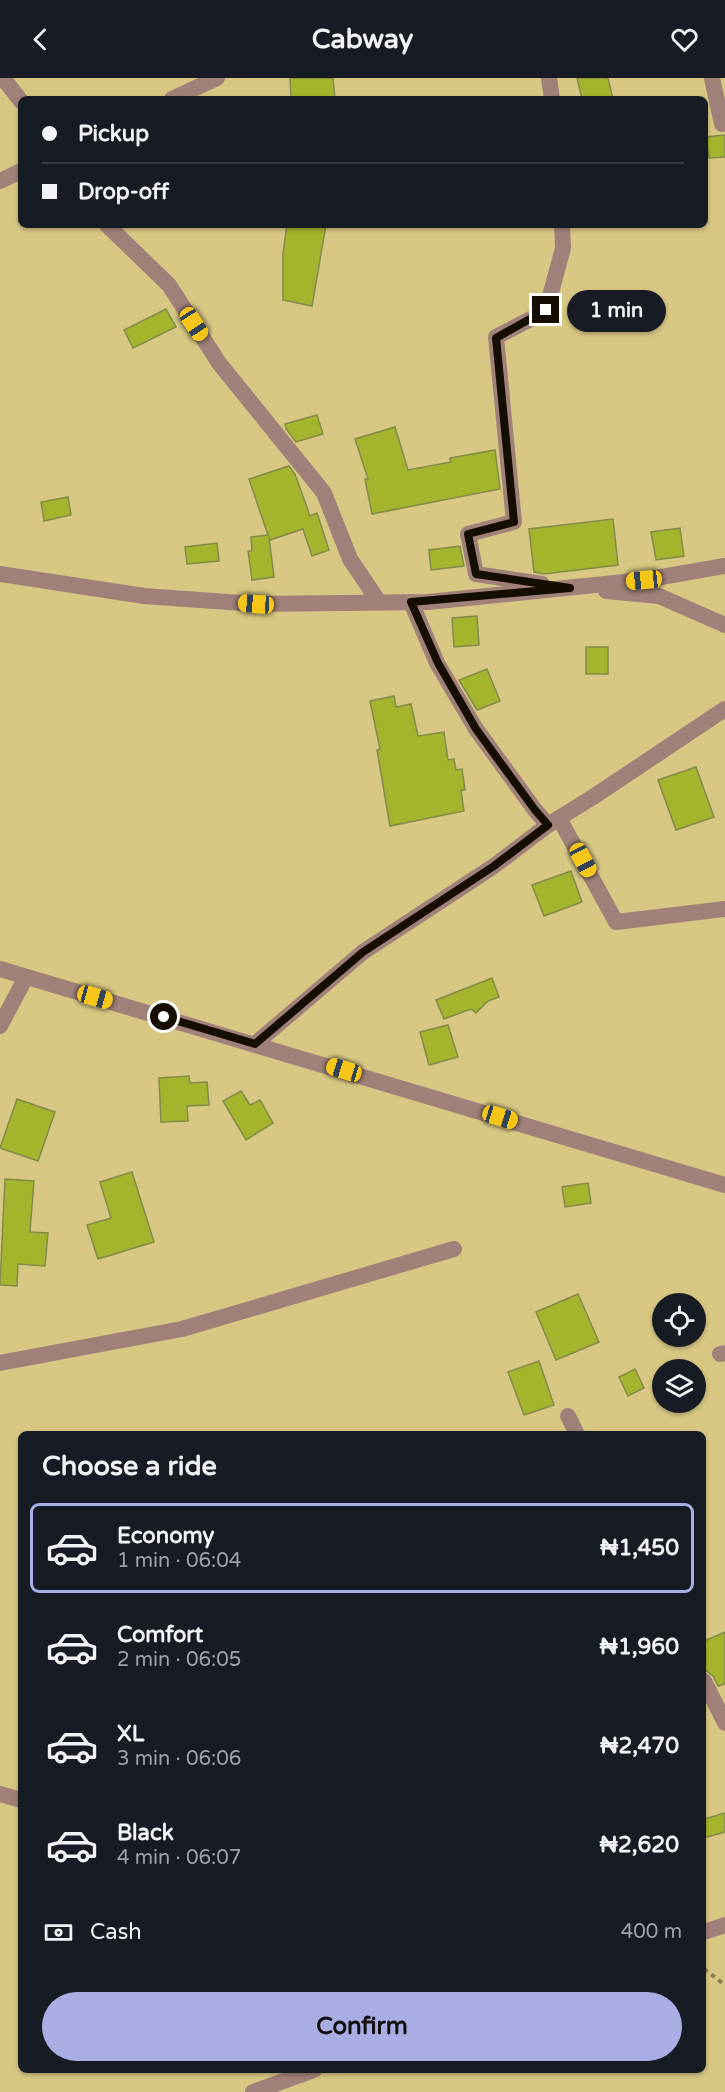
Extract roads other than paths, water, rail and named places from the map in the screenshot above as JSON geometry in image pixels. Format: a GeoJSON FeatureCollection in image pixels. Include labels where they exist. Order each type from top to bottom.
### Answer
{"type":"FeatureCollection","features":[{"type":"Feature","properties":{"kind":"street"},"geometry":{"type":"LineString","coordinates":[[3,78],[18,97]]}},
{"type":"Feature","properties":{"kind":"street"},"geometry":{"type":"LineString","coordinates":[[178,96],[217,78]]}},
{"type":"Feature","properties":{"kind":"street"},"geometry":{"type":"LineString","coordinates":[[549,78],[552,96]]}},
{"type":"Feature","properties":{"kind":"street"},"geometry":{"type":"LineString","coordinates":[[711,78],[722,124]]}},
{"type":"Feature","properties":{"kind":"street"},"geometry":{"type":"LineString","coordinates":[[0,181],[18,172]]}},
{"type":"Feature","properties":{"kind":"street"},"geometry":{"type":"LineString","coordinates":[[110,228],[169,285],[219,363],[324,493],[350,559],[379,602]]}},
{"type":"Feature","properties":{"kind":"street"},"geometry":{"type":"LineString","coordinates":[[562,228],[563,248],[546,310],[496,338],[514,522],[468,534],[476,574],[570,588],[659,596],[725,625]]}},
{"type":"Feature","properties":{"kind":"street"},"geometry":{"type":"LineString","coordinates":[[0,574],[166,598],[256,604],[411,602],[644,580],[725,566]]}},
{"type":"Feature","properties":{"kind":"street"},"geometry":{"type":"LineString","coordinates":[[411,602],[438,663],[476,729],[528,801],[554,821],[616,922],[725,909]]}},
{"type":"Feature","properties":{"kind":"street"},"geometry":{"type":"LineString","coordinates":[[255,1044],[363,952],[494,866],[554,821],[725,709]]}},
{"type":"Feature","properties":{"kind":"street"},"geometry":{"type":"LineString","coordinates":[[0,969],[725,1185]]}},
{"type":"Feature","properties":{"kind":"street"},"geometry":{"type":"LineString","coordinates":[[0,1026],[26,976]]}},
{"type":"Feature","properties":{"kind":"street"},"geometry":{"type":"LineString","coordinates":[[0,1363],[182,1329],[454,1249]]}},
{"type":"Feature","properties":{"kind":"street"},"geometry":{"type":"LineString","coordinates":[[568,1416],[576,1431]]}},
{"type":"Feature","properties":{"kind":"street"},"geometry":{"type":"LineString","coordinates":[[706,1685],[725,1722]]}},
{"type":"Feature","properties":{"kind":"street"},"geometry":{"type":"LineString","coordinates":[[0,1794],[18,1799]]}},
{"type":"Feature","properties":{"kind":"street"},"geometry":{"type":"LineString","coordinates":[[706,1931],[725,1925]]}},
{"type":"Feature","properties":{"kind":"street"},"geometry":{"type":"LineString","coordinates":[[253,2092],[306,2073]]}}]}
